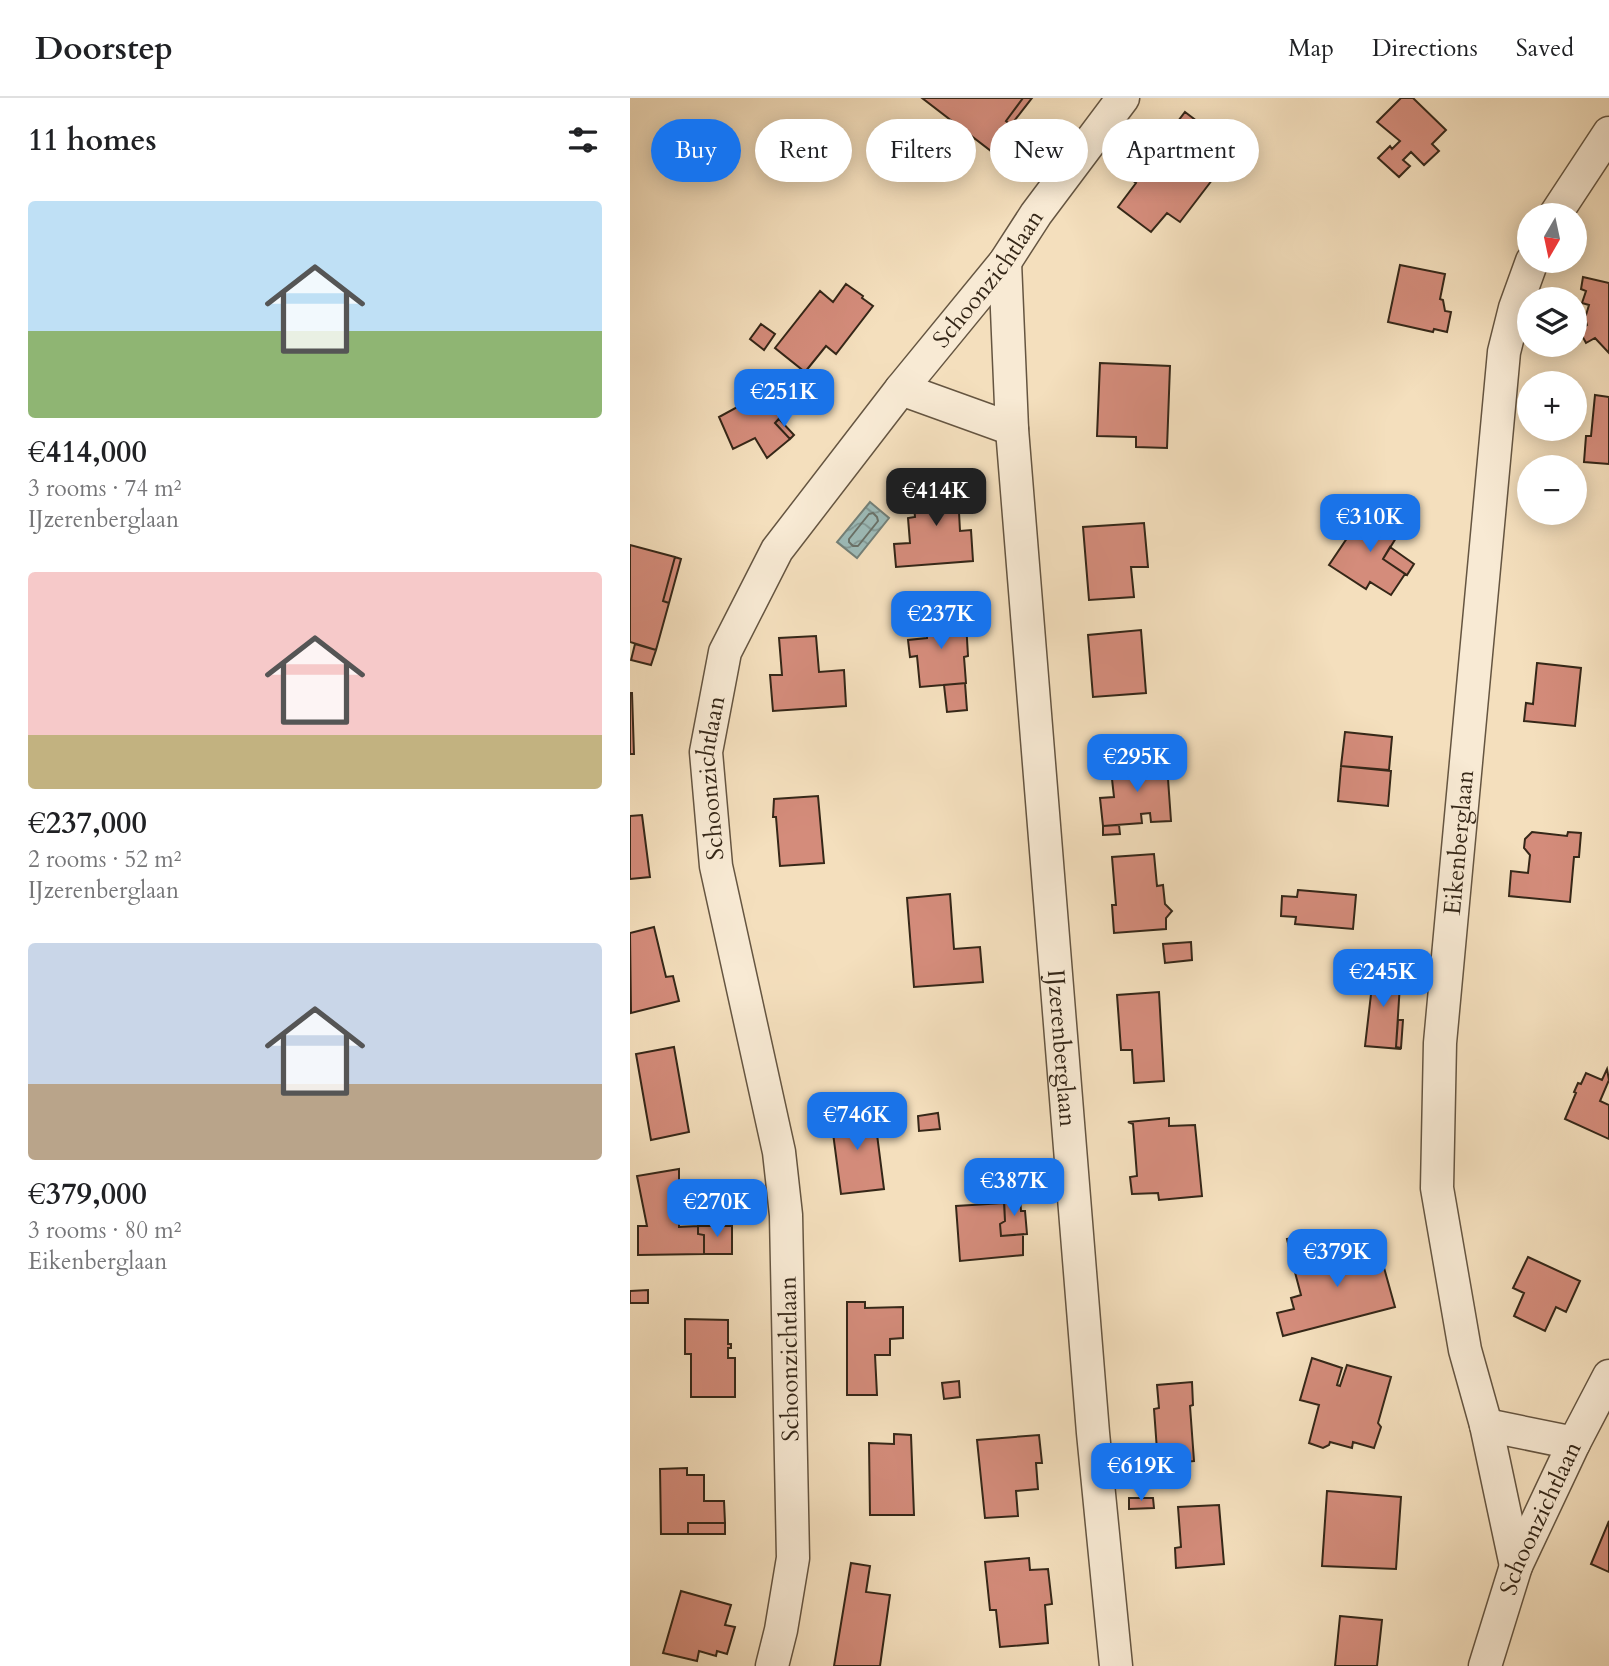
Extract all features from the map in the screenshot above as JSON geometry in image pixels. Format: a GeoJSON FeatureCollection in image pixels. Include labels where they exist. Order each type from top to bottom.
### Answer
{"type":"FeatureCollection","features":[{"type":"Feature","properties":{"kind":"street","name":"Schoonzichtlaan"},"geometry":{"type":"LineString","coordinates":[[772,1666],[793,1558],[786,1215],[779,1152],[716,866],[706,752],[725,652],[777,550],[901,389],[1005,262],[1036,214],[1123,98]]}},
{"type":"Feature","properties":{"kind":"street"},"geometry":{"type":"LineString","coordinates":[[1563,203],[1609,133]]}},
{"type":"Feature","properties":{"kind":"street","name":"IJzerenberglaan"},"geometry":{"type":"LineString","coordinates":[[1005,262],[1012,429],[1093,1433],[1116,1666]]}},
{"type":"Feature","properties":{"kind":"street","name":"Eikenberglaan"},"geometry":{"type":"LineString","coordinates":[[1516,1566],[1486,1425],[1465,1350],[1437,1188],[1440,1043],[1504,352],[1528,273]]}},
{"type":"Feature","properties":{"kind":"street"},"geometry":{"type":"LineString","coordinates":[[901,389],[1012,429]]}},
{"type":"Feature","properties":{"kind":"street","name":"Schoonzichtlaan"},"geometry":{"type":"LineString","coordinates":[[1485,1666],[1516,1566],[1609,1376]]}},
{"type":"Feature","properties":{"kind":"street"},"geometry":{"type":"LineString","coordinates":[[1486,1425],[1574,1443]]}},
{"type":"Feature","properties":{"kind":"water"},"geometry":{"type":"Polygon","coordinates":[[[870,502],[889,518],[857,558],[837,542],[870,502]]]}},
{"type":"Feature","properties":{"kind":"building"},"geometry":{"type":"Polygon","coordinates":[[[922,98],[1023,98],[1007,119],[990,119],[990,150],[976,139],[976,119],[949,119],[922,98]]]}},
{"type":"Feature","properties":{"kind":"building"},"geometry":{"type":"Polygon","coordinates":[[[1023,98],[1032,98],[1016,119],[1007,119],[1023,98]]]}},
{"type":"Feature","properties":{"kind":"building"},"geometry":{"type":"Polygon","coordinates":[[[1401,98],[1413,98],[1446,130],[1432,144],[1439,151],[1424,165],[1411,152],[1403,160],[1410,166],[1399,177],[1378,158],[1390,146],[1392,149],[1400,141],[1377,122],[1401,98]]]}},
{"type":"Feature","properties":{"kind":"building"},"geometry":{"type":"Polygon","coordinates":[[[1185,112],[1194,119],[1180,119],[1185,112]]]}},
{"type":"Feature","properties":{"kind":"building"},"geometry":{"type":"Polygon","coordinates":[[[1211,182],[1180,222],[1167,213],[1151,232],[1118,207],[1136,183],[1211,182]]]}},
{"type":"Feature","properties":{"kind":"building"},"geometry":{"type":"Polygon","coordinates":[[[1400,265],[1445,274],[1440,299],[1443,300],[1445,311],[1451,312],[1447,332],[1434,329],[1433,332],[1388,322],[1400,265]]]}},
{"type":"Feature","properties":{"kind":"building"},"geometry":{"type":"Polygon","coordinates":[[[1583,277],[1609,283],[1609,353],[1595,338],[1587,342],[1589,305],[1587,287],[1581,287],[1583,277]]]}},
{"type":"Feature","properties":{"kind":"building"},"geometry":{"type":"Polygon","coordinates":[[[846,284],[873,306],[836,354],[826,346],[805,372],[775,348],[820,291],[833,302],[846,284]]]}},
{"type":"Feature","properties":{"kind":"building"},"geometry":{"type":"Polygon","coordinates":[[[761,324],[775,334],[764,350],[750,339],[761,324]]]}},
{"type":"Feature","properties":{"kind":"building"},"geometry":{"type":"Polygon","coordinates":[[[1100,363],[1170,366],[1167,448],[1136,447],[1136,437],[1097,436],[1100,363]]]}},
{"type":"Feature","properties":{"kind":"building"},"geometry":{"type":"Polygon","coordinates":[[[763,383],[791,405],[775,423],[790,439],[767,458],[755,438],[733,449],[719,417],[743,404],[763,383]]]}},
{"type":"Feature","properties":{"kind":"building"},"geometry":{"type":"Polygon","coordinates":[[[1595,395],[1609,397],[1609,464],[1587,462],[1586,441],[1587,436],[1591,436],[1595,395]]]}},
{"type":"Feature","properties":{"kind":"building"},"geometry":{"type":"Polygon","coordinates":[[[779,419],[794,435],[790,439],[775,423],[779,419]]]}},
{"type":"Feature","properties":{"kind":"building"},"geometry":{"type":"Polygon","coordinates":[[[943,479],[960,482],[963,511],[959,512],[960,531],[971,530],[973,561],[896,567],[894,544],[910,543],[908,518],[915,517],[912,485],[940,483],[943,479]]]}},
{"type":"Feature","properties":{"kind":"building"},"geometry":{"type":"Polygon","coordinates":[[[1368,507],[1401,530],[1383,559],[1405,574],[1391,595],[1370,582],[1366,589],[1329,565],[1368,507]]]}},
{"type":"Feature","properties":{"kind":"building"},"geometry":{"type":"Polygon","coordinates":[[[1144,523],[1148,567],[1131,567],[1134,597],[1089,600],[1083,527],[1144,523]]]}},
{"type":"Feature","properties":{"kind":"building"},"geometry":{"type":"Polygon","coordinates":[[[630,545],[675,557],[663,601],[669,603],[656,650],[630,642],[630,545]]]}},
{"type":"Feature","properties":{"kind":"building"},"geometry":{"type":"Polygon","coordinates":[[[1390,547],[1414,564],[1407,575],[1383,559],[1390,547]]]}},
{"type":"Feature","properties":{"kind":"building"},"geometry":{"type":"Polygon","coordinates":[[[675,557],[681,559],[669,603],[663,601],[675,557]]]}},
{"type":"Feature","properties":{"kind":"building"},"geometry":{"type":"Polygon","coordinates":[[[952,610],[953,623],[966,622],[966,683],[920,687],[917,656],[910,657],[908,640],[927,638],[927,612],[952,610]]]}},
{"type":"Feature","properties":{"kind":"building"},"geometry":{"type":"Polygon","coordinates":[[[1141,630],[1146,693],[1093,697],[1088,635],[1141,630]]]}},
{"type":"Feature","properties":{"kind":"building"},"geometry":{"type":"Polygon","coordinates":[[[816,636],[819,672],[844,670],[846,706],[773,711],[770,675],[782,675],[779,638],[816,636]]]}},
{"type":"Feature","properties":{"kind":"building"},"geometry":{"type":"Polygon","coordinates":[[[635,644],[656,650],[651,665],[631,660],[635,644]]]}},
{"type":"Feature","properties":{"kind":"building"},"geometry":{"type":"Polygon","coordinates":[[[1537,663],[1581,668],[1575,726],[1524,721],[1526,703],[1533,704],[1537,663]]]}},
{"type":"Feature","properties":{"kind":"building"},"geometry":{"type":"Polygon","coordinates":[[[965,683],[967,710],[947,712],[944,685],[965,683]]]}},
{"type":"Feature","properties":{"kind":"building"},"geometry":{"type":"Polygon","coordinates":[[[632,693],[634,754],[630,754],[632,693]]]}},
{"type":"Feature","properties":{"kind":"building"},"geometry":{"type":"Polygon","coordinates":[[[1345,732],[1392,737],[1389,770],[1341,766],[1345,732]]]}},
{"type":"Feature","properties":{"kind":"building"},"geometry":{"type":"Polygon","coordinates":[[[1134,754],[1135,767],[1167,765],[1171,821],[1151,822],[1150,813],[1141,814],[1142,823],[1103,826],[1100,798],[1114,797],[1111,770],[1117,769],[1116,755],[1134,754]]]}},
{"type":"Feature","properties":{"kind":"building"},"geometry":{"type":"Polygon","coordinates":[[[1341,766],[1391,771],[1388,806],[1338,801],[1341,766]]]}},
{"type":"Feature","properties":{"kind":"building"},"geometry":{"type":"Polygon","coordinates":[[[818,796],[824,863],[780,866],[776,817],[773,817],[774,799],[818,796]]]}},
{"type":"Feature","properties":{"kind":"building"},"geometry":{"type":"Polygon","coordinates":[[[642,815],[650,877],[630,879],[630,816],[642,815]]]}},
{"type":"Feature","properties":{"kind":"building"},"geometry":{"type":"Polygon","coordinates":[[[1119,825],[1120,834],[1103,835],[1103,826],[1119,825]]]}},
{"type":"Feature","properties":{"kind":"building"},"geometry":{"type":"Polygon","coordinates":[[[1532,832],[1567,836],[1568,832],[1581,833],[1579,857],[1574,857],[1570,902],[1509,896],[1511,871],[1528,873],[1530,855],[1524,848],[1525,839],[1532,832]]]}},
{"type":"Feature","properties":{"kind":"building"},"geometry":{"type":"Polygon","coordinates":[[[1154,854],[1157,886],[1163,885],[1165,904],[1172,911],[1166,918],[1166,929],[1114,933],[1112,905],[1116,905],[1112,857],[1154,854]]]}},
{"type":"Feature","properties":{"kind":"building"},"geometry":{"type":"Polygon","coordinates":[[[1298,890],[1356,895],[1353,929],[1295,924],[1296,917],[1281,916],[1282,896],[1297,897],[1298,890]]]}},
{"type":"Feature","properties":{"kind":"building"},"geometry":{"type":"Polygon","coordinates":[[[950,894],[954,949],[980,947],[983,982],[914,987],[907,898],[950,894]]]}},
{"type":"Feature","properties":{"kind":"building"},"geometry":{"type":"Polygon","coordinates":[[[654,927],[666,977],[673,976],[679,1001],[631,1013],[630,933],[654,927]]]}},
{"type":"Feature","properties":{"kind":"building"},"geometry":{"type":"Polygon","coordinates":[[[1191,942],[1192,960],[1165,963],[1163,944],[1191,942]]]}},
{"type":"Feature","properties":{"kind":"building"},"geometry":{"type":"Polygon","coordinates":[[[1375,960],[1390,961],[1388,979],[1402,981],[1396,1047],[1401,1049],[1365,1046],[1375,960]]]}},
{"type":"Feature","properties":{"kind":"building"},"geometry":{"type":"Polygon","coordinates":[[[1159,992],[1164,1081],[1134,1083],[1132,1050],[1121,1050],[1117,995],[1159,992]]]}},
{"type":"Feature","properties":{"kind":"building"},"geometry":{"type":"Polygon","coordinates":[[[1398,1020],[1403,1020],[1401,1048],[1396,1047],[1398,1020]]]}},
{"type":"Feature","properties":{"kind":"building"},"geometry":{"type":"Polygon","coordinates":[[[674,1047],[689,1132],[651,1140],[636,1054],[674,1047]]]}},
{"type":"Feature","properties":{"kind":"building"},"geometry":{"type":"Polygon","coordinates":[[[1607,1069],[1609,1080],[1600,1101],[1609,1105],[1609,1139],[1565,1119],[1578,1083],[1581,1084],[1586,1073],[1602,1080],[1607,1069]]]}},
{"type":"Feature","properties":{"kind":"building"},"geometry":{"type":"Polygon","coordinates":[[[874,1111],[884,1189],[841,1194],[831,1118],[835,1115],[874,1111]]]}},
{"type":"Feature","properties":{"kind":"building"},"geometry":{"type":"Polygon","coordinates":[[[938,1113],[940,1129],[919,1131],[918,1116],[938,1113]]]}},
{"type":"Feature","properties":{"kind":"building"},"geometry":{"type":"Polygon","coordinates":[[[1169,1118],[1169,1126],[1195,1125],[1202,1196],[1159,1200],[1158,1193],[1132,1194],[1130,1177],[1137,1176],[1133,1124],[1128,1122],[1169,1118]]]}},
{"type":"Feature","properties":{"kind":"building"},"geometry":{"type":"Polygon","coordinates":[[[679,1169],[679,1227],[698,1226],[698,1234],[704,1235],[704,1254],[638,1255],[638,1226],[647,1226],[637,1176],[679,1169]]]}},
{"type":"Feature","properties":{"kind":"building"},"geometry":{"type":"Polygon","coordinates":[[[1020,1197],[1021,1211],[1025,1211],[1027,1234],[1001,1236],[1000,1224],[1005,1221],[1004,1198],[1020,1197]]]}},
{"type":"Feature","properties":{"kind":"building"},"geometry":{"type":"Polygon","coordinates":[[[1004,1203],[1005,1221],[1000,1224],[1001,1236],[1023,1234],[1023,1255],[960,1261],[956,1206],[1004,1203]]]}},
{"type":"Feature","properties":{"kind":"building"},"geometry":{"type":"Polygon","coordinates":[[[698,1226],[732,1226],[732,1254],[704,1254],[704,1235],[698,1234],[698,1226]]]}},
{"type":"Feature","properties":{"kind":"building"},"geometry":{"type":"Polygon","coordinates":[[[1317,1234],[1328,1240],[1333,1251],[1292,1261],[1287,1239],[1317,1234]]]}},
{"type":"Feature","properties":{"kind":"building"},"geometry":{"type":"Polygon","coordinates":[[[1361,1244],[1375,1250],[1381,1257],[1395,1307],[1283,1336],[1277,1313],[1294,1309],[1291,1298],[1301,1295],[1292,1261],[1361,1244]]]}},
{"type":"Feature","properties":{"kind":"building"},"geometry":{"type":"Polygon","coordinates":[[[1528,1257],[1580,1281],[1566,1312],[1556,1307],[1545,1331],[1514,1316],[1524,1293],[1513,1288],[1528,1257]]]}},
{"type":"Feature","properties":{"kind":"building"},"geometry":{"type":"Polygon","coordinates":[[[648,1290],[648,1303],[630,1303],[630,1291],[648,1290]]]}},
{"type":"Feature","properties":{"kind":"building"},"geometry":{"type":"Polygon","coordinates":[[[847,1302],[865,1302],[865,1308],[903,1307],[903,1338],[890,1339],[890,1355],[875,1355],[877,1395],[847,1395],[847,1302]]]}},
{"type":"Feature","properties":{"kind":"building"},"geometry":{"type":"Polygon","coordinates":[[[685,1319],[728,1320],[728,1344],[731,1344],[731,1348],[728,1348],[728,1358],[735,1358],[735,1397],[691,1397],[691,1354],[685,1354],[685,1319]]]}},
{"type":"Feature","properties":{"kind":"building"},"geometry":{"type":"Polygon","coordinates":[[[1312,1358],[1342,1368],[1337,1385],[1340,1386],[1347,1365],[1391,1377],[1374,1448],[1353,1442],[1352,1448],[1330,1442],[1323,1448],[1309,1443],[1319,1405],[1300,1400],[1312,1358]]]}},
{"type":"Feature","properties":{"kind":"building"},"geometry":{"type":"Polygon","coordinates":[[[959,1381],[960,1397],[944,1399],[942,1383],[959,1381]]]}},
{"type":"Feature","properties":{"kind":"building"},"geometry":{"type":"Polygon","coordinates":[[[1192,1382],[1193,1405],[1190,1406],[1194,1461],[1158,1464],[1154,1409],[1159,1408],[1157,1385],[1192,1382]]]}},
{"type":"Feature","properties":{"kind":"building"},"geometry":{"type":"Polygon","coordinates":[[[894,1434],[911,1435],[914,1515],[870,1515],[869,1443],[894,1444],[894,1434]]]}},
{"type":"Feature","properties":{"kind":"building"},"geometry":{"type":"Polygon","coordinates":[[[1039,1435],[1042,1463],[1036,1463],[1038,1489],[1016,1491],[1018,1516],[985,1518],[977,1440],[1039,1435]]]}},
{"type":"Feature","properties":{"kind":"building"},"geometry":{"type":"Polygon","coordinates":[[[687,1468],[687,1475],[704,1475],[704,1501],[724,1501],[725,1523],[688,1523],[688,1534],[661,1534],[660,1469],[687,1468]]]}},
{"type":"Feature","properties":{"kind":"building"},"geometry":{"type":"Polygon","coordinates":[[[1327,1491],[1401,1497],[1396,1569],[1322,1566],[1327,1491]]]}},
{"type":"Feature","properties":{"kind":"building"},"geometry":{"type":"Polygon","coordinates":[[[1129,1498],[1153,1498],[1154,1508],[1129,1509],[1129,1498]]]}},
{"type":"Feature","properties":{"kind":"building"},"geometry":{"type":"Polygon","coordinates":[[[1219,1505],[1224,1564],[1176,1568],[1175,1548],[1181,1547],[1178,1507],[1219,1505]]]}},
{"type":"Feature","properties":{"kind":"building"},"geometry":{"type":"Polygon","coordinates":[[[1609,1521],[1609,1572],[1591,1564],[1609,1521]]]}},
{"type":"Feature","properties":{"kind":"building"},"geometry":{"type":"Polygon","coordinates":[[[688,1523],[725,1523],[725,1534],[688,1534],[688,1523]]]}},
{"type":"Feature","properties":{"kind":"building"},"geometry":{"type":"Polygon","coordinates":[[[1029,1558],[1030,1570],[1048,1569],[1052,1604],[1045,1605],[1048,1643],[1000,1647],[996,1610],[990,1610],[985,1562],[1029,1558]]]}},
{"type":"Feature","properties":{"kind":"building"},"geometry":{"type":"Polygon","coordinates":[[[851,1563],[870,1566],[866,1592],[890,1595],[880,1666],[834,1666],[851,1563]]]}},
{"type":"Feature","properties":{"kind":"building"},"geometry":{"type":"Polygon","coordinates":[[[681,1591],[731,1605],[725,1625],[735,1627],[727,1654],[717,1651],[716,1656],[699,1651],[697,1661],[663,1653],[681,1591]]]}},
{"type":"Feature","properties":{"kind":"building"},"geometry":{"type":"Polygon","coordinates":[[[1340,1616],[1382,1620],[1377,1666],[1335,1666],[1340,1616]]]}}]}
